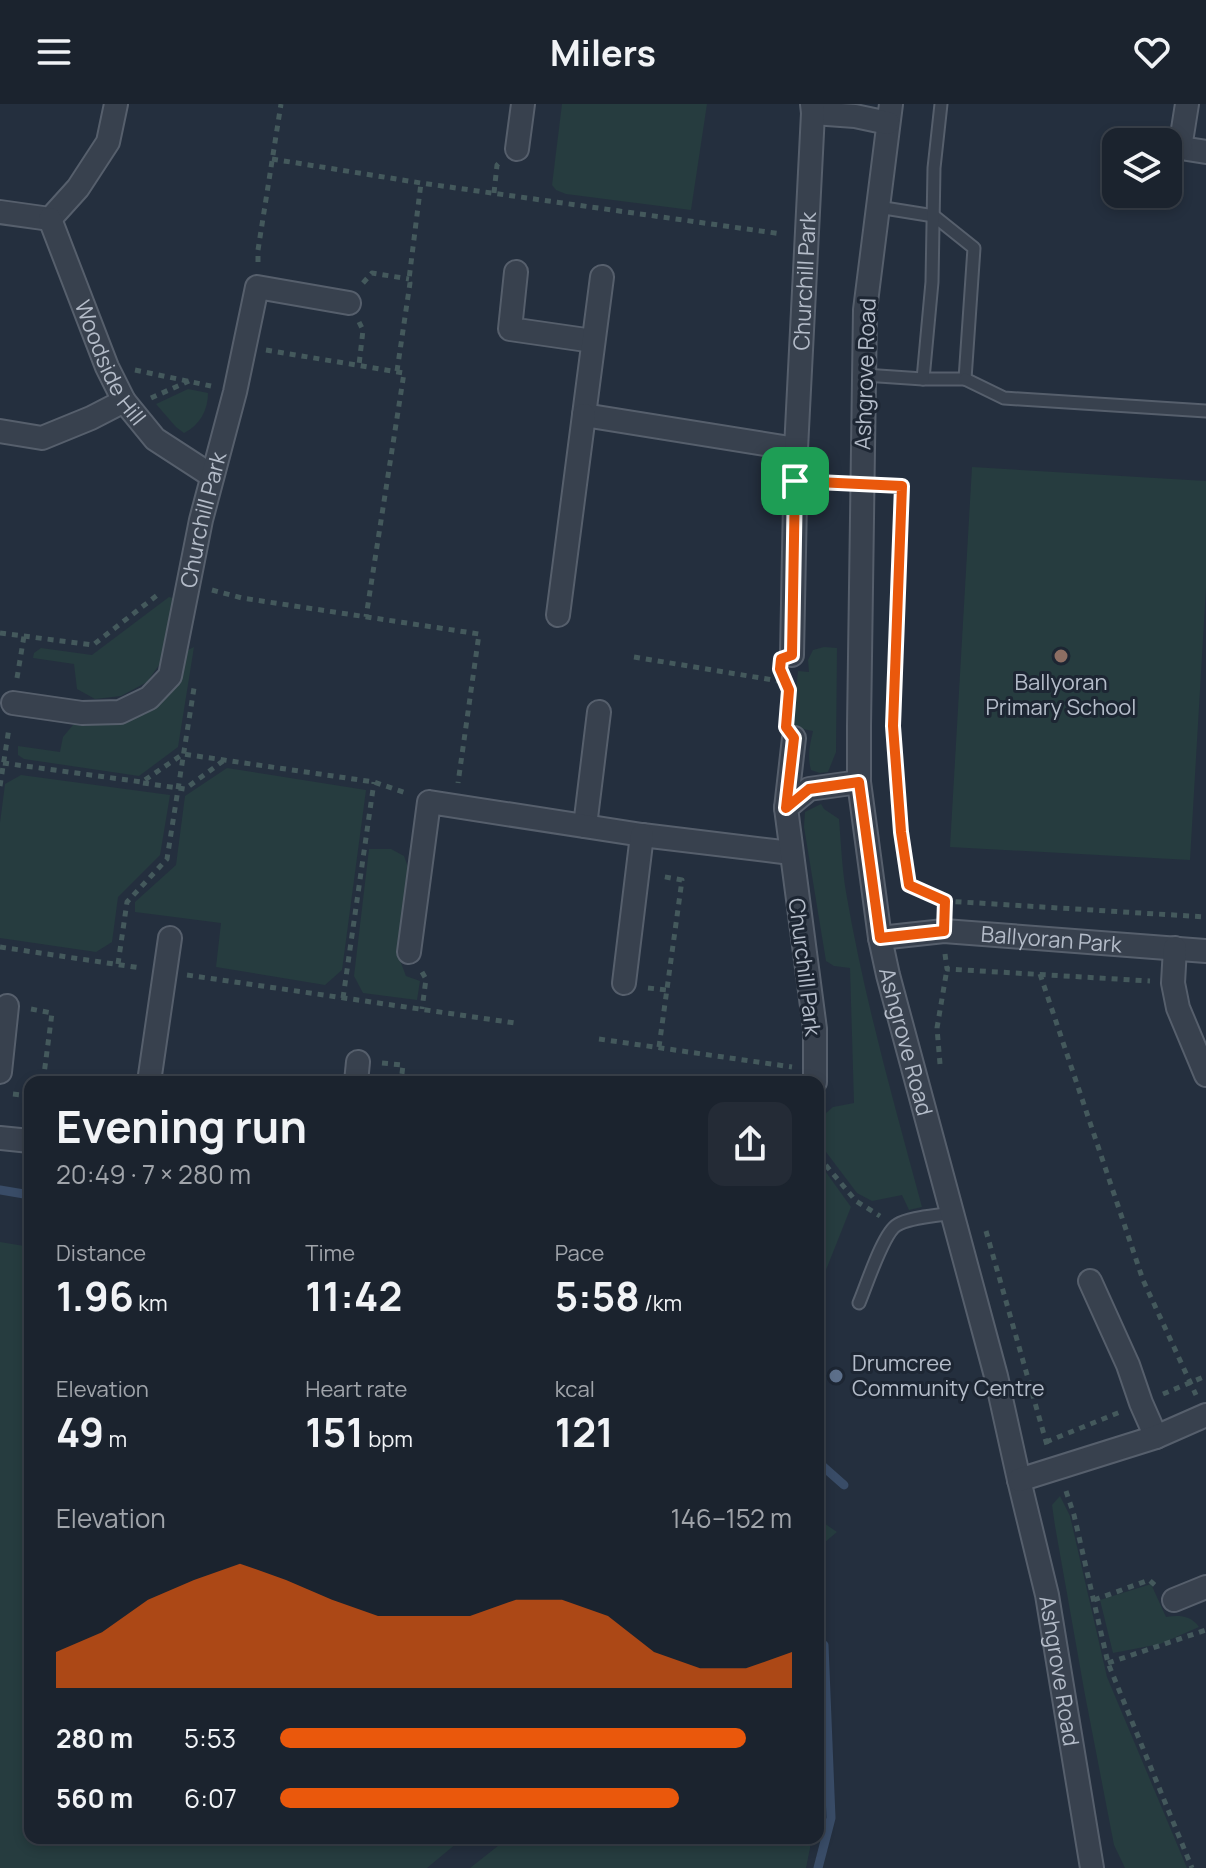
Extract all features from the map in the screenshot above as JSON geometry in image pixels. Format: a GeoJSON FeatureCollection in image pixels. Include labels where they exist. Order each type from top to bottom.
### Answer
{"type":"FeatureCollection","features":[{"type":"Feature","properties":{"kind":"street"},"geometry":{"type":"LineString","coordinates":[[0,212],[50,219],[78,188],[108,142],[116,104]]}},
{"type":"Feature","properties":{"kind":"street"},"geometry":{"type":"LineString","coordinates":[[517,149],[523,104]]}},
{"type":"Feature","properties":{"kind":"street"},"geometry":{"type":"LineString","coordinates":[[1180,128],[1187,104]]}},
{"type":"Feature","properties":{"kind":"street","name":"Churchill Park"},"geometry":{"type":"LineString","coordinates":[[792,655],[796,449],[812,108],[855,116],[889,114]]}},
{"type":"Feature","properties":{"kind":"street","name":"Ashgrove Road"},"geometry":{"type":"LineString","coordinates":[[889,114],[865,310],[859,782],[880,938],[892,990],[996,1376],[1047,1595],[1092,1868]]}},
{"type":"Feature","properties":{"kind":"street"},"geometry":{"type":"LineString","coordinates":[[1182,148],[1206,152]]}},
{"type":"Feature","properties":{"kind":"street","name":"Woodside Hill"},"geometry":{"type":"LineString","coordinates":[[50,219],[107,367],[126,404],[155,439],[212,476]]}},
{"type":"Feature","properties":{"kind":"street"},"geometry":{"type":"LineString","coordinates":[[516,272],[510,329],[593,341]]}},
{"type":"Feature","properties":{"kind":"street"},"geometry":{"type":"LineString","coordinates":[[558,615],[602,277]]}},
{"type":"Feature","properties":{"kind":"street"},"geometry":{"type":"LineString","coordinates":[[257,287],[349,303]]}},
{"type":"Feature","properties":{"kind":"street","name":"Churchill Park"},"geometry":{"type":"LineString","coordinates":[[13,703],[82,713],[120,712],[149,698],[170,676],[201,520],[235,392],[257,287]]}},
{"type":"Feature","properties":{"kind":"street"},"geometry":{"type":"LineString","coordinates":[[0,431],[42,438],[126,404]]}},
{"type":"Feature","properties":{"kind":"street"},"geometry":{"type":"LineString","coordinates":[[584,415],[796,449]]}},
{"type":"Feature","properties":{"kind":"street"},"geometry":{"type":"LineString","coordinates":[[585,826],[599,712]]}},
{"type":"Feature","properties":{"kind":"street","name":"Churchill Park"},"geometry":{"type":"LineString","coordinates":[[794,738],[786,808],[815,1029],[815,1076]]}},
{"type":"Feature","properties":{"kind":"street"},"geometry":{"type":"LineString","coordinates":[[786,808],[809,789],[859,782]]}},
{"type":"Feature","properties":{"kind":"street"},"geometry":{"type":"LineString","coordinates":[[409,952],[429,802],[642,835],[791,853]]}},
{"type":"Feature","properties":{"kind":"street"},"geometry":{"type":"LineString","coordinates":[[624,983],[642,835]]}},
{"type":"Feature","properties":{"kind":"street","name":"Ballyoran Park"},"geometry":{"type":"LineString","coordinates":[[880,938],[944,931],[1206,951]]}},
{"type":"Feature","properties":{"kind":"street"},"geometry":{"type":"LineString","coordinates":[[150,1076],[170,938]]}},
{"type":"Feature","properties":{"kind":"street"},"geometry":{"type":"LineString","coordinates":[[1175,948],[1173,983],[1178,1008],[1206,1075]]}},
{"type":"Feature","properties":{"kind":"street"},"geometry":{"type":"LineString","coordinates":[[0,1072],[7,1006]]}},
{"type":"Feature","properties":{"kind":"street"},"geometry":{"type":"LineString","coordinates":[[0,1138],[24,1140]]}},
{"type":"Feature","properties":{"kind":"street"},"geometry":{"type":"LineString","coordinates":[[1090,1281],[1156,1437]]}},
{"type":"Feature","properties":{"kind":"street"},"geometry":{"type":"LineString","coordinates":[[1019,1480],[1156,1437],[1203,1409]]}},
{"type":"Feature","properties":{"kind":"street"},"geometry":{"type":"LineString","coordinates":[[1174,1600],[1204,1595]]}},
{"type":"Feature","properties":{"kind":"lane"},"geometry":{"type":"LineString","coordinates":[[923,379],[932,282],[934,168],[941,104]]}},
{"type":"Feature","properties":{"kind":"lane"},"geometry":{"type":"LineString","coordinates":[[878,207],[934,216],[974,248],[965,379]]}},
{"type":"Feature","properties":{"kind":"lane"},"geometry":{"type":"LineString","coordinates":[[864,375],[965,379],[1004,398],[1206,411]]}},
{"type":"Feature","properties":{"kind":"lane"},"geometry":{"type":"LineString","coordinates":[[859,1303],[886,1236],[896,1225],[952,1213]]}},
{"type":"Feature","properties":{"kind":"path"},"geometry":{"type":"LineString","coordinates":[[257,287],[258,250],[281,104]]}},
{"type":"Feature","properties":{"kind":"path"},"geometry":{"type":"LineString","coordinates":[[272,159],[806,237]]}},
{"type":"Feature","properties":{"kind":"path"},"geometry":{"type":"LineString","coordinates":[[397,371],[421,183]]}},
{"type":"Feature","properties":{"kind":"path"},"geometry":{"type":"LineString","coordinates":[[244,347],[404,373],[366,617]]}},
{"type":"Feature","properties":{"kind":"path"},"geometry":{"type":"LineString","coordinates":[[107,367],[142,370],[235,392]]}},
{"type":"Feature","properties":{"kind":"path"},"geometry":{"type":"LineString","coordinates":[[126,404],[189,381]]}},
{"type":"Feature","properties":{"kind":"path"},"geometry":{"type":"LineString","coordinates":[[862,483],[902,486],[893,726],[901,832],[909,885],[945,901],[1206,917]]}},
{"type":"Feature","properties":{"kind":"path"},"geometry":{"type":"LineString","coordinates":[[0,633],[93,645],[162,591],[190,584],[242,598],[479,634],[455,806]]}},
{"type":"Feature","properties":{"kind":"path"},"geometry":{"type":"LineString","coordinates":[[792,655],[781,659],[780,669],[789,690],[786,727],[794,738]]}},
{"type":"Feature","properties":{"kind":"path"},"geometry":{"type":"LineString","coordinates":[[634,657],[785,682]]}},
{"type":"Feature","properties":{"kind":"path"},"geometry":{"type":"LineString","coordinates":[[118,964],[127,902],[167,859],[195,678]]}},
{"type":"Feature","properties":{"kind":"path"},"geometry":{"type":"LineString","coordinates":[[142,782],[183,754],[374,782],[429,802]]}},
{"type":"Feature","properties":{"kind":"path"},"geometry":{"type":"LineString","coordinates":[[3,763],[185,789],[223,760]]}},
{"type":"Feature","properties":{"kind":"path"},"geometry":{"type":"LineString","coordinates":[[343,998],[374,782]]}},
{"type":"Feature","properties":{"kind":"path"},"geometry":{"type":"LineString","coordinates":[[637,872],[682,880],[659,1047]]}},
{"type":"Feature","properties":{"kind":"path"},"geometry":{"type":"LineString","coordinates":[[941,1071],[937,1028],[947,969],[944,931]]}},
{"type":"Feature","properties":{"kind":"path"},"geometry":{"type":"LineString","coordinates":[[0,947],[515,1023]]}},
{"type":"Feature","properties":{"kind":"path"},"geometry":{"type":"LineString","coordinates":[[409,952],[426,979],[422,1009]]}},
{"type":"Feature","properties":{"kind":"path"},"geometry":{"type":"LineString","coordinates":[[947,969],[1173,983]]}},
{"type":"Feature","properties":{"kind":"path"},"geometry":{"type":"LineString","coordinates":[[1040,974],[1143,1280],[1203,1409]]}},
{"type":"Feature","properties":{"kind":"path"},"geometry":{"type":"LineString","coordinates":[[7,1006],[52,1013],[44,1076]]}},
{"type":"Feature","properties":{"kind":"path"},"geometry":{"type":"LineString","coordinates":[[599,1039],[815,1076]]}},
{"type":"Feature","properties":{"kind":"path"},"geometry":{"type":"LineString","coordinates":[[357,1072],[403,1065],[402,1076]]}},
{"type":"Feature","properties":{"kind":"path"},"geometry":{"type":"LineString","coordinates":[[824,1163],[856,1201],[896,1225]]}},
{"type":"Feature","properties":{"kind":"path"},"geometry":{"type":"LineString","coordinates":[[983,1219],[1046,1442],[1059,1469],[1074,1515],[1108,1663],[1192,1868]]}},
{"type":"Feature","properties":{"kind":"path"},"geometry":{"type":"LineString","coordinates":[[1094,1600],[1149,1580],[1174,1600]]}},
{"type":"Feature","properties":{"kind":"path"},"geometry":{"type":"LineString","coordinates":[[1108,1663],[1206,1630]]}},
{"type":"Feature","properties":{"kind":"green space"},"geometry":{"type":"Polygon","coordinates":[[[562,104],[707,104],[691,210],[566,194],[556,190],[552,185],[562,104]]]}},
{"type":"Feature","properties":{"kind":"green space"},"geometry":{"type":"Polygon","coordinates":[[[188,389],[208,393],[208,399],[199,421],[184,433],[156,404],[188,389]]]}},
{"type":"Feature","properties":{"kind":"green space","name":"Ballyoran Primary School"},"geometry":{"type":"Polygon","coordinates":[[[972,467],[1206,481],[1206,588],[1190,860],[950,847],[972,467]]]}},
{"type":"Feature","properties":{"kind":"green space"},"geometry":{"type":"Polygon","coordinates":[[[169,597],[177,599],[164,658],[147,682],[121,696],[95,699],[77,689],[74,664],[33,658],[41,648],[92,655],[169,597]]]}},
{"type":"Feature","properties":{"kind":"green space"},"geometry":{"type":"Polygon","coordinates":[[[194,647],[178,747],[139,776],[24,759],[18,755],[18,746],[60,752],[63,737],[73,725],[114,724],[145,714],[173,690],[188,650],[194,647]]]}},
{"type":"Feature","properties":{"kind":"green space"},"geometry":{"type":"Polygon","coordinates":[[[837,648],[836,752],[828,772],[820,773],[811,770],[810,765],[813,731],[792,727],[798,671],[809,672],[808,660],[813,650],[837,648]]]}},
{"type":"Feature","properties":{"kind":"green space"},"geometry":{"type":"Polygon","coordinates":[[[227,768],[366,790],[342,970],[325,985],[216,967],[221,923],[135,912],[135,902],[176,865],[185,796],[227,768]]]}},
{"type":"Feature","properties":{"kind":"green space"},"geometry":{"type":"Polygon","coordinates":[[[21,775],[170,795],[160,855],[118,897],[112,942],[96,952],[0,938],[0,823],[5,784],[21,775]]]}},
{"type":"Feature","properties":{"kind":"green space"},"geometry":{"type":"Polygon","coordinates":[[[821,804],[839,819],[853,932],[880,1050],[922,1207],[909,1210],[902,1195],[872,1201],[857,1193],[824,1149],[825,1114],[833,1107],[854,1103],[850,968],[834,966],[826,961],[804,827],[805,812],[821,804]]]}},
{"type":"Feature","properties":{"kind":"green space"},"geometry":{"type":"Polygon","coordinates":[[[369,849],[391,849],[404,856],[410,873],[398,955],[406,976],[420,981],[417,1000],[363,993],[354,976],[369,849]]]}},
{"type":"Feature","properties":{"kind":"green space"},"geometry":{"type":"Polygon","coordinates":[[[824,1169],[851,1207],[824,1275],[824,1169]]]}},
{"type":"Feature","properties":{"kind":"green space"},"geometry":{"type":"Polygon","coordinates":[[[0,1242],[24,1246],[24,1844],[456,1844],[427,1868],[0,1868],[0,1242]]]}},
{"type":"Feature","properties":{"kind":"green space"},"geometry":{"type":"Polygon","coordinates":[[[1060,1496],[1070,1516],[1107,1677],[1187,1868],[1125,1868],[1114,1845],[1055,1526],[1052,1505],[1060,1496]]]}},
{"type":"Feature","properties":{"kind":"green space"},"geometry":{"type":"Polygon","coordinates":[[[824,1523],[837,1532],[824,1543],[824,1523]]]}},
{"type":"Feature","properties":{"kind":"green space"},"geometry":{"type":"Polygon","coordinates":[[[1151,1584],[1166,1617],[1184,1617],[1199,1627],[1160,1644],[1113,1653],[1100,1600],[1151,1584]]]}},
{"type":"Feature","properties":{"kind":"green space"},"geometry":{"type":"Polygon","coordinates":[[[500,1844],[811,1844],[806,1868],[470,1868],[500,1844]]]}},
{"type":"Feature","properties":{"kind":"waterway"},"geometry":{"type":"LineString","coordinates":[[0,1190],[24,1194]]}},
{"type":"Feature","properties":{"kind":"waterway"},"geometry":{"type":"LineString","coordinates":[[824,1467],[844,1485]]}},
{"type":"Feature","properties":{"kind":"waterway"},"geometry":{"type":"LineString","coordinates":[[818,1868],[831,1818],[824,1645]]}},
{"type":"Feature","properties":{"kind":"place","name":"Ballyoran Primary School"},"geometry":{"type":"Point","coordinates":[1061,656]}},
{"type":"Feature","properties":{"kind":"place","name":"Drumcree Community Centre"},"geometry":{"type":"Point","coordinates":[836,1376]}},
{"type":"Feature","properties":{"kind":"route"},"geometry":{"type":"LineString","coordinates":[[795,481],[902,486],[893,726],[901,832],[909,885],[945,901],[944,931],[880,938],[859,782],[809,789],[786,808],[794,738],[786,727],[789,690],[780,669],[781,659],[792,655],[795,481]]}}]}
